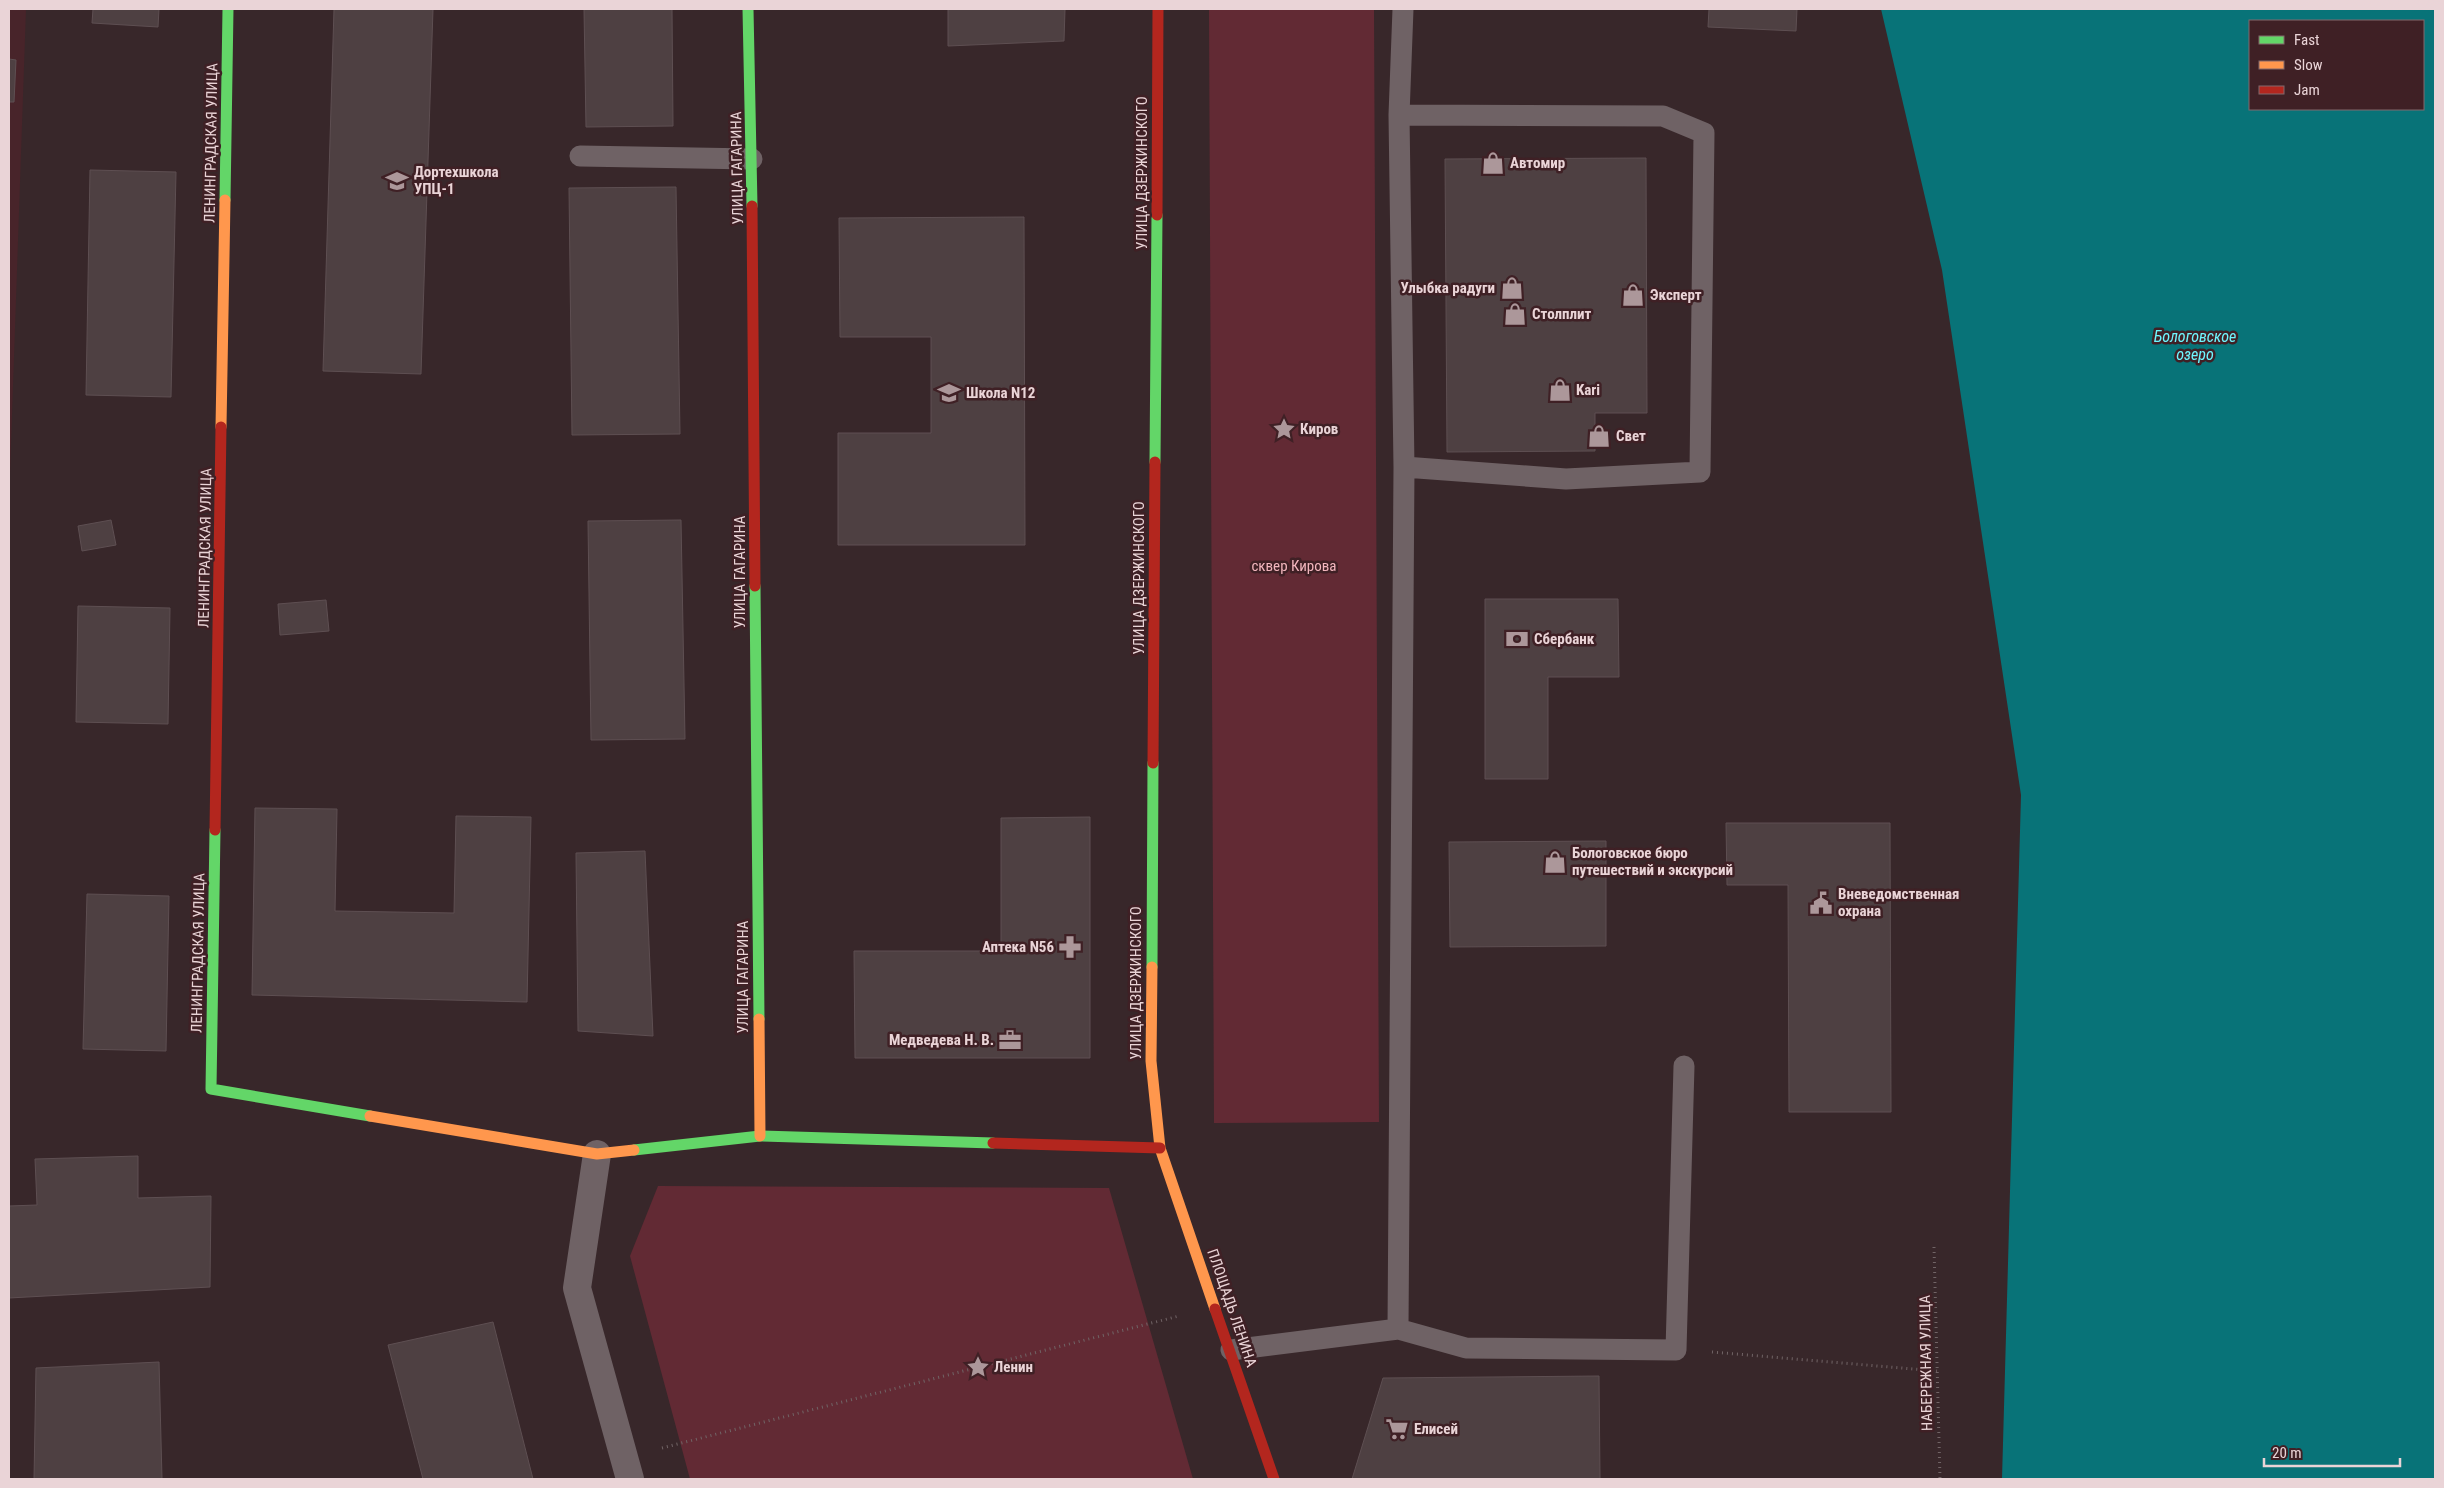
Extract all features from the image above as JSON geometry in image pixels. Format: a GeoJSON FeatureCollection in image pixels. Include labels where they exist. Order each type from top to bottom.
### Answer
{"type":"FeatureCollection","features":[{"type":"Feature","properties":{"kind":"street","name":"ЛЕНИНГРАДСКАЯ УЛИЦА"},"geometry":{"type":"LineString","coordinates":[[228,9],[211,1089],[597,1154]]}},
{"type":"Feature","properties":{"kind":"street","name":"УЛИЦА ГАГАРИНА"},"geometry":{"type":"LineString","coordinates":[[748,9],[752,159],[760,1136]]}},
{"type":"Feature","properties":{"kind":"street","name":"УЛИЦА ДЗЕРЖИНСКОГО"},"geometry":{"type":"LineString","coordinates":[[1158,9],[1150,1061],[1160,1148]]}},
{"type":"Feature","properties":{"kind":"street"},"geometry":{"type":"LineString","coordinates":[[627,1469],[577,1288],[597,1154],[760,1136],[1160,1148]]}},
{"type":"Feature","properties":{"kind":"street","name":"ПЛОЩАДЬ ЛЕНИНА"},"geometry":{"type":"LineString","coordinates":[[1160,1148],[1274,1479]]}},
{"type":"Feature","properties":{"kind":"lane"},"geometry":{"type":"LineString","coordinates":[[1398,1329],[1404,467],[1399,115],[1403,9]]}},
{"type":"Feature","properties":{"kind":"lane"},"geometry":{"type":"LineString","coordinates":[[1399,115],[1663,116],[1704,133],[1700,472],[1566,479],[1404,467]]}},
{"type":"Feature","properties":{"kind":"lane"},"geometry":{"type":"LineString","coordinates":[[580,156],[752,159]]}},
{"type":"Feature","properties":{"kind":"lane"},"geometry":{"type":"LineString","coordinates":[[1231,1350],[1398,1329],[1466,1348],[1676,1350],[1684,1066]]}},
{"type":"Feature","properties":{"kind":"path","name":"НАБЕРЕЖНАЯ УЛИЦА"},"geometry":{"type":"LineString","coordinates":[[1934,1247],[1940,1479]]}},
{"type":"Feature","properties":{"kind":"path"},"geometry":{"type":"LineString","coordinates":[[627,1469],[1216,1307]]}},
{"type":"Feature","properties":{"kind":"path"},"geometry":{"type":"LineString","coordinates":[[1676,1350],[1937,1371]]}},
{"type":"Feature","properties":{"kind":"shaded area"},"geometry":{"type":"Polygon","coordinates":[[[9,9],[26,9],[9,502],[9,9]]]}},
{"type":"Feature","properties":{"kind":"green space","name":"сквер Кирова"},"geometry":{"type":"Polygon","coordinates":[[[1209,9],[1374,9],[1379,1122],[1214,1123],[1209,9]]]}},
{"type":"Feature","properties":{"kind":"green space"},"geometry":{"type":"Polygon","coordinates":[[[658,1186],[1109,1188],[1193,1479],[690,1479],[630,1256],[658,1186]]]}},
{"type":"Feature","properties":{"kind":"water","name":"Бологовское озеро"},"geometry":{"type":"Polygon","coordinates":[[[1881,9],[2435,9],[2435,1479],[2002,1479],[2021,795],[1942,270],[1881,9]]]}},
{"type":"Feature","properties":{"kind":"building"},"geometry":{"type":"Polygon","coordinates":[[[93,9],[159,9],[158,27],[92,23],[93,9]]]}},
{"type":"Feature","properties":{"kind":"building"},"geometry":{"type":"Polygon","coordinates":[[[334,9],[433,9],[421,374],[323,371],[334,9]]]}},
{"type":"Feature","properties":{"kind":"building"},"geometry":{"type":"Polygon","coordinates":[[[584,9],[672,9],[673,126],[586,127],[584,9]]]}},
{"type":"Feature","properties":{"kind":"building"},"geometry":{"type":"Polygon","coordinates":[[[948,9],[1065,9],[1064,41],[948,46],[948,9]]]}},
{"type":"Feature","properties":{"kind":"building"},"geometry":{"type":"Polygon","coordinates":[[[1709,9],[1797,9],[1796,31],[1708,27],[1709,9]]]}},
{"type":"Feature","properties":{"kind":"building"},"geometry":{"type":"Polygon","coordinates":[[[9,59],[16,60],[14,102],[9,102],[9,59]]]}},
{"type":"Feature","properties":{"kind":"building"},"geometry":{"type":"Polygon","coordinates":[[[1646,158],[1647,413],[1595,413],[1595,451],[1447,452],[1445,159],[1646,158]]]}},
{"type":"Feature","properties":{"kind":"building"},"geometry":{"type":"Polygon","coordinates":[[[90,170],[176,172],[171,397],[86,395],[90,170]]]}},
{"type":"Feature","properties":{"kind":"building"},"geometry":{"type":"Polygon","coordinates":[[[676,187],[680,434],[572,435],[569,188],[676,187]]]}},
{"type":"Feature","properties":{"kind":"building"},"geometry":{"type":"Polygon","coordinates":[[[1024,217],[1025,545],[838,545],[838,433],[931,433],[931,337],[840,337],[839,218],[1024,217]]]}},
{"type":"Feature","properties":{"kind":"building"},"geometry":{"type":"Polygon","coordinates":[[[111,520],[116,545],[82,551],[78,526],[111,520]]]}},
{"type":"Feature","properties":{"kind":"building"},"geometry":{"type":"Polygon","coordinates":[[[681,520],[685,739],[591,740],[588,521],[681,520]]]}},
{"type":"Feature","properties":{"kind":"building"},"geometry":{"type":"Polygon","coordinates":[[[1485,599],[1618,599],[1619,677],[1548,677],[1548,779],[1485,779],[1485,599]]]}},
{"type":"Feature","properties":{"kind":"building"},"geometry":{"type":"Polygon","coordinates":[[[326,600],[329,631],[280,635],[278,604],[326,600]]]}},
{"type":"Feature","properties":{"kind":"building"},"geometry":{"type":"Polygon","coordinates":[[[78,606],[170,608],[168,724],[76,722],[78,606]]]}},
{"type":"Feature","properties":{"kind":"building"},"geometry":{"type":"Polygon","coordinates":[[[255,808],[337,809],[335,911],[454,913],[456,816],[531,817],[527,1002],[252,995],[255,808]]]}},
{"type":"Feature","properties":{"kind":"building"},"geometry":{"type":"Polygon","coordinates":[[[1090,817],[1090,1058],[855,1058],[854,951],[1001,951],[1001,818],[1090,817]]]}},
{"type":"Feature","properties":{"kind":"building"},"geometry":{"type":"Polygon","coordinates":[[[1726,823],[1890,823],[1891,1112],[1789,1112],[1788,885],[1727,885],[1726,823]]]}},
{"type":"Feature","properties":{"kind":"building"},"geometry":{"type":"Polygon","coordinates":[[[1606,841],[1606,946],[1450,947],[1449,842],[1606,841]]]}},
{"type":"Feature","properties":{"kind":"building"},"geometry":{"type":"Polygon","coordinates":[[[645,851],[653,1036],[578,1031],[576,853],[645,851]]]}},
{"type":"Feature","properties":{"kind":"building"},"geometry":{"type":"Polygon","coordinates":[[[87,894],[169,896],[166,1051],[83,1049],[87,894]]]}},
{"type":"Feature","properties":{"kind":"building"},"geometry":{"type":"Polygon","coordinates":[[[138,1156],[138,1198],[211,1196],[210,1287],[9,1298],[9,1206],[37,1205],[35,1159],[138,1156]]]}},
{"type":"Feature","properties":{"kind":"building"},"geometry":{"type":"Polygon","coordinates":[[[493,1322],[533,1479],[423,1479],[388,1345],[493,1322]]]}},
{"type":"Feature","properties":{"kind":"building"},"geometry":{"type":"Polygon","coordinates":[[[159,1362],[162,1479],[34,1479],[36,1368],[159,1362]]]}},
{"type":"Feature","properties":{"kind":"building"},"geometry":{"type":"Polygon","coordinates":[[[1599,1376],[1600,1479],[1352,1479],[1383,1378],[1599,1376]]]}},
{"type":"Feature","properties":{"kind":"traffic: fast"},"geometry":{"type":"LineString","coordinates":[[225,200],[228,9]]}},
{"type":"Feature","properties":{"kind":"traffic: fast"},"geometry":{"type":"LineString","coordinates":[[748,9],[752,206]]}},
{"type":"Feature","properties":{"kind":"traffic: fast"},"geometry":{"type":"LineString","coordinates":[[1155,462],[1157,215]]}},
{"type":"Feature","properties":{"kind":"traffic: fast"},"geometry":{"type":"LineString","coordinates":[[755,586],[759,1019]]}},
{"type":"Feature","properties":{"kind":"traffic: fast"},"geometry":{"type":"LineString","coordinates":[[1152,967],[1153,763]]}},
{"type":"Feature","properties":{"kind":"traffic: fast"},"geometry":{"type":"LineString","coordinates":[[215,830],[211,1089],[370,1116]]}},
{"type":"Feature","properties":{"kind":"traffic: fast"},"geometry":{"type":"LineString","coordinates":[[634,1150],[760,1136],[993,1143]]}},
{"type":"Feature","properties":{"kind":"traffic: slow"},"geometry":{"type":"LineString","coordinates":[[221,427],[225,200]]}},
{"type":"Feature","properties":{"kind":"traffic: slow"},"geometry":{"type":"LineString","coordinates":[[1152,967],[1151,1061],[1160,1148],[1215,1309]]}},
{"type":"Feature","properties":{"kind":"traffic: slow"},"geometry":{"type":"LineString","coordinates":[[759,1019],[760,1136]]}},
{"type":"Feature","properties":{"kind":"traffic: slow"},"geometry":{"type":"LineString","coordinates":[[370,1116],[597,1154],[634,1150]]}},
{"type":"Feature","properties":{"kind":"traffic: jam"},"geometry":{"type":"LineString","coordinates":[[1157,215],[1158,9]]}},
{"type":"Feature","properties":{"kind":"traffic: jam"},"geometry":{"type":"LineString","coordinates":[[752,206],[755,586]]}},
{"type":"Feature","properties":{"kind":"traffic: jam"},"geometry":{"type":"LineString","coordinates":[[215,830],[221,427]]}},
{"type":"Feature","properties":{"kind":"traffic: jam"},"geometry":{"type":"LineString","coordinates":[[1153,763],[1155,462]]}},
{"type":"Feature","properties":{"kind":"traffic: jam"},"geometry":{"type":"LineString","coordinates":[[993,1143],[1160,1148]]}},
{"type":"Feature","properties":{"kind":"traffic: jam"},"geometry":{"type":"LineString","coordinates":[[1215,1309],[1274,1479]]}},
{"type":"Feature","properties":{"kind":"place","name":"Автомир"},"geometry":{"type":"Point","coordinates":[1493,163]}},
{"type":"Feature","properties":{"kind":"place","name":"Дортехшкола УПЦ-1"},"geometry":{"type":"Point","coordinates":[397,181]}},
{"type":"Feature","properties":{"kind":"place","name":"Улыбка радуги"},"geometry":{"type":"Point","coordinates":[1512,288]}},
{"type":"Feature","properties":{"kind":"place","name":"Эксперт"},"geometry":{"type":"Point","coordinates":[1633,295]}},
{"type":"Feature","properties":{"kind":"place","name":"Столплит"},"geometry":{"type":"Point","coordinates":[1515,314]}},
{"type":"Feature","properties":{"kind":"place","name":"Kari"},"geometry":{"type":"Point","coordinates":[1560,390]}},
{"type":"Feature","properties":{"kind":"place","name":"Школа N12"},"geometry":{"type":"Point","coordinates":[949,393]}},
{"type":"Feature","properties":{"kind":"place","name":"Киров"},"geometry":{"type":"Point","coordinates":[1284,429]}},
{"type":"Feature","properties":{"kind":"place","name":"Свет"},"geometry":{"type":"Point","coordinates":[1599,436]}},
{"type":"Feature","properties":{"kind":"place","name":"Сбербанк"},"geometry":{"type":"Point","coordinates":[1517,639]}},
{"type":"Feature","properties":{"kind":"place","name":"Бологовское бюро путешествий и экскурсий"},"geometry":{"type":"Point","coordinates":[1555,862]}},
{"type":"Feature","properties":{"kind":"place","name":"Вневедомственная охрана"},"geometry":{"type":"Point","coordinates":[1821,903]}},
{"type":"Feature","properties":{"kind":"place","name":"Аптека N56"},"geometry":{"type":"Point","coordinates":[1070,947]}},
{"type":"Feature","properties":{"kind":"place","name":"Медведева Н. В."},"geometry":{"type":"Point","coordinates":[1010,1040]}},
{"type":"Feature","properties":{"kind":"place","name":"Ленин"},"geometry":{"type":"Point","coordinates":[978,1367]}},
{"type":"Feature","properties":{"kind":"place","name":"Елисей"},"geometry":{"type":"Point","coordinates":[1397,1429]}}]}
